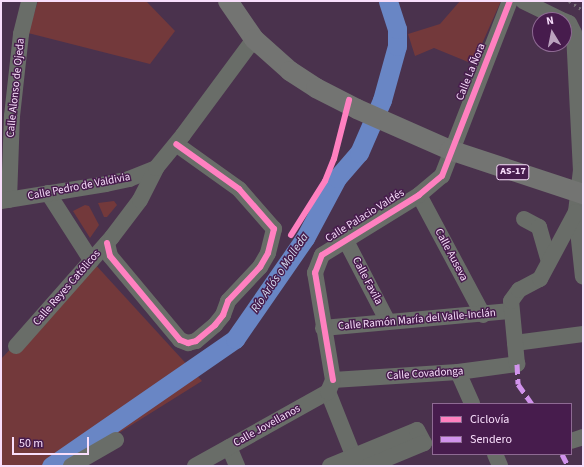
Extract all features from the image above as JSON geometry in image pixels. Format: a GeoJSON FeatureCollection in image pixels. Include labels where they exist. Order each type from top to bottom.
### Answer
{"type":"FeatureCollection","features":[{"type":"Feature","properties":{"kind":"main road","name":"AS-17"},"geometry":{"type":"LineString","coordinates":[[228,1],[254,39],[290,71],[316,88],[371,116],[450,150],[578,200]]}},
{"type":"Feature","properties":{"kind":"street","name":"Calle Alonso de Ojeda"},"geometry":{"type":"LineString","coordinates":[[5,200],[21,34],[29,1]]}},
{"type":"Feature","properties":{"kind":"street","name":"Calle La Ñora"},"geometry":{"type":"LineString","coordinates":[[450,150],[510,1]]}},
{"type":"Feature","properties":{"kind":"street"},"geometry":{"type":"LineString","coordinates":[[523,1],[546,12]]}},
{"type":"Feature","properties":{"kind":"street"},"geometry":{"type":"LineString","coordinates":[[572,29],[574,33],[581,170],[578,200],[582,273]]}},
{"type":"Feature","properties":{"kind":"street"},"geometry":{"type":"LineString","coordinates":[[156,168],[176,144],[254,39]]}},
{"type":"Feature","properties":{"kind":"street"},"geometry":{"type":"LineString","coordinates":[[106,243],[110,256],[180,340],[188,343],[196,341],[215,325],[223,316],[228,301],[260,267],[268,253],[274,228],[239,189],[176,144]]}},
{"type":"Feature","properties":{"kind":"street","name":"Calle Palacio Valdés"},"geometry":{"type":"LineString","coordinates":[[356,461],[330,386],[315,274],[322,255],[345,239],[418,195],[442,176],[450,150]]}},
{"type":"Feature","properties":{"kind":"street","name":"Calle Pedro de Valdivia"},"geometry":{"type":"LineString","coordinates":[[5,200],[129,179],[156,168]]}},
{"type":"Feature","properties":{"kind":"street","name":"Calle Reyes Católicos"},"geometry":{"type":"LineString","coordinates":[[16,346],[106,243],[140,200],[156,168]]}},
{"type":"Feature","properties":{"kind":"street"},"geometry":{"type":"LineString","coordinates":[[129,179],[140,200]]}},
{"type":"Feature","properties":{"kind":"street"},"geometry":{"type":"LineString","coordinates":[[48,193],[90,260]]}},
{"type":"Feature","properties":{"kind":"street","name":"Calle Auseva"},"geometry":{"type":"LineString","coordinates":[[418,195],[483,315]]}},
{"type":"Feature","properties":{"kind":"street"},"geometry":{"type":"LineString","coordinates":[[578,200],[540,279],[519,290],[511,301],[511,311],[515,343],[583,334]]}},
{"type":"Feature","properties":{"kind":"street"},"geometry":{"type":"LineString","coordinates":[[524,220],[539,227],[549,261]]}},
{"type":"Feature","properties":{"kind":"street"},"geometry":{"type":"LineString","coordinates":[[542,238],[551,223]]}},
{"type":"Feature","properties":{"kind":"street","name":"Calle Favila"},"geometry":{"type":"LineString","coordinates":[[345,239],[388,322]]}},
{"type":"Feature","properties":{"kind":"street","name":"Calle Ramón María del Valle-Inclán"},"geometry":{"type":"LineString","coordinates":[[323,328],[483,315],[511,311]]}},
{"type":"Feature","properties":{"kind":"street","name":"Calle Covadonga"},"geometry":{"type":"LineString","coordinates":[[330,386],[517,364],[515,343]]}},
{"type":"Feature","properties":{"kind":"street"},"geometry":{"type":"LineString","coordinates":[[458,372],[472,403]]}},
{"type":"Feature","properties":{"kind":"street","name":"Calle Jovellanos"},"geometry":{"type":"LineString","coordinates":[[195,466],[229,448],[330,386]]}},
{"type":"Feature","properties":{"kind":"street"},"geometry":{"type":"LineString","coordinates":[[330,466],[356,461],[417,430],[424,443],[369,466]]}},
{"type":"Feature","properties":{"kind":"street"},"geometry":{"type":"LineString","coordinates":[[572,441],[583,437]]}},
{"type":"Feature","properties":{"kind":"street"},"geometry":{"type":"LineString","coordinates":[[71,466],[116,440]]}},
{"type":"Feature","properties":{"kind":"street"},"geometry":{"type":"LineString","coordinates":[[229,448],[237,466]]}},
{"type":"Feature","properties":{"kind":"street"},"geometry":{"type":"LineString","coordinates":[[494,455],[500,466]]}},
{"type":"Feature","properties":{"kind":"shaded area"},"geometry":{"type":"Polygon","coordinates":[[[38,1],[146,1],[175,31],[150,64],[28,33],[38,1]]]}},
{"type":"Feature","properties":{"kind":"shaded area"},"geometry":{"type":"Polygon","coordinates":[[[460,1],[501,1],[473,64],[434,48],[415,56],[408,34],[440,24],[460,1]]]}},
{"type":"Feature","properties":{"kind":"shaded area"},"geometry":{"type":"Polygon","coordinates":[[[114,201],[117,205],[107,217],[104,217],[98,203],[114,201]]]}},
{"type":"Feature","properties":{"kind":"shaded area"},"geometry":{"type":"Polygon","coordinates":[[[85,205],[89,206],[99,225],[90,238],[73,211],[85,205]]]}},
{"type":"Feature","properties":{"kind":"shaded area"},"geometry":{"type":"Polygon","coordinates":[[[93,262],[202,381],[66,466],[1,466],[1,359],[93,262]]]}},
{"type":"Feature","properties":{"kind":"waterway","name":"Río Arlós o Molleda"},"geometry":{"type":"LineString","coordinates":[[51,466],[235,339],[305,238],[337,178],[359,153],[382,100],[397,46],[397,29],[388,1]]}},
{"type":"Feature","properties":{"kind":"railway"},"geometry":{"type":"LineString","coordinates":[[569,1],[583,10]]}},
{"type":"Feature","properties":{"kind":"marked path"},"geometry":{"type":"LineString","coordinates":[[517,364],[518,384],[531,403]]}},
{"type":"Feature","properties":{"kind":"marked path"},"geometry":{"type":"LineString","coordinates":[[562,455],[568,466]]}},
{"type":"Feature","properties":{"kind":"cycle path"},"geometry":{"type":"LineString","coordinates":[[333,380],[315,273],[322,255],[419,195],[442,176],[510,1]]}},
{"type":"Feature","properties":{"kind":"cycle path"},"geometry":{"type":"LineString","coordinates":[[291,235],[325,181],[334,159],[349,100]]}},
{"type":"Feature","properties":{"kind":"cycle path"},"geometry":{"type":"LineString","coordinates":[[107,243],[110,256],[180,340],[188,343],[196,341],[215,325],[223,315],[228,301],[260,267],[268,253],[274,229],[239,189],[176,144]]}}]}
